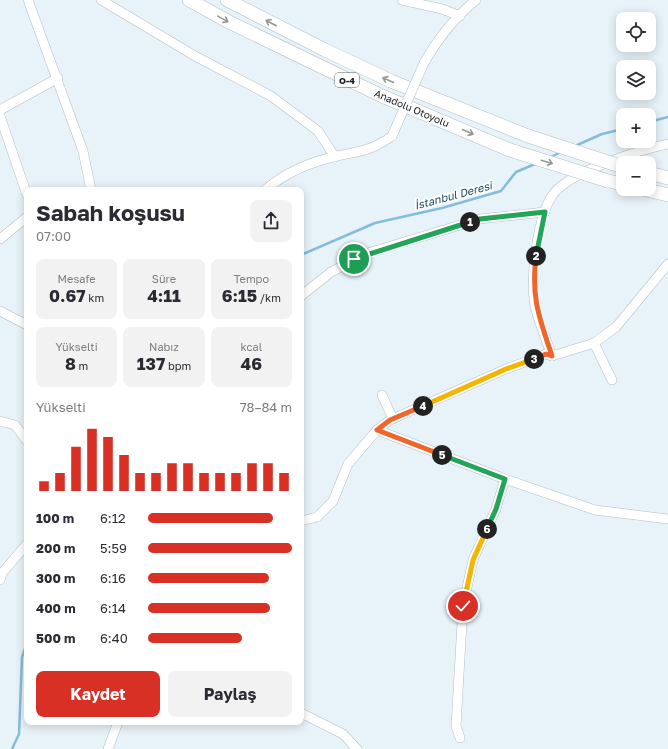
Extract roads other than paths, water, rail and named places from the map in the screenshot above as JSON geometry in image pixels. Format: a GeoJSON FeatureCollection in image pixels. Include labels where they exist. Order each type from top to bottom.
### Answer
{"type":"FeatureCollection","features":[{"type":"Feature","properties":{"kind":"highway","name":"Anadolu Otoyolu"},"geometry":{"type":"LineString","coordinates":[[189,0],[231,23],[375,93],[510,150],[616,182]]}},
{"type":"Feature","properties":{"kind":"highway","name":"Anadolu Otoyolu"},"geometry":{"type":"LineString","coordinates":[[227,0],[324,50],[391,81],[528,136],[616,165]]}},
{"type":"Feature","properties":{"kind":"highway"},"geometry":{"type":"LineString","coordinates":[[656,175],[668,178]]}},
{"type":"Feature","properties":{"kind":"highway"},"geometry":{"type":"LineString","coordinates":[[656,192],[668,195]]}},
{"type":"Feature","properties":{"kind":"street"},"geometry":{"type":"LineString","coordinates":[[28,0],[41,38],[58,78],[83,151],[90,187]]}},
{"type":"Feature","properties":{"kind":"street"},"geometry":{"type":"LineString","coordinates":[[101,0],[195,56],[271,96],[318,131],[335,157]]}},
{"type":"Feature","properties":{"kind":"street"},"geometry":{"type":"LineString","coordinates":[[402,0],[442,9],[460,16]]}},
{"type":"Feature","properties":{"kind":"street"},"geometry":{"type":"LineString","coordinates":[[268,187],[277,179],[294,170],[335,157],[379,146],[392,136],[424,63],[434,45],[476,0]]}},
{"type":"Feature","properties":{"kind":"street"},"geometry":{"type":"LineString","coordinates":[[0,110],[58,78]]}},
{"type":"Feature","properties":{"kind":"street"},"geometry":{"type":"LineString","coordinates":[[0,116],[24,187]]}},
{"type":"Feature","properties":{"kind":"street"},"geometry":{"type":"LineString","coordinates":[[552,356],[536,307],[534,288],[537,246],[545,212],[554,193],[575,176],[640,151],[668,144]]}},
{"type":"Feature","properties":{"kind":"street"},"geometry":{"type":"LineString","coordinates":[[304,294],[331,272],[368,253],[480,219],[545,212]]}},
{"type":"Feature","properties":{"kind":"street"},"geometry":{"type":"LineString","coordinates":[[0,239],[24,219]]}},
{"type":"Feature","properties":{"kind":"street"},"geometry":{"type":"LineString","coordinates":[[304,520],[317,517],[333,501],[348,464],[377,430],[393,419],[506,369],[546,354],[552,356],[594,343],[616,327],[668,264]]}},
{"type":"Feature","properties":{"kind":"street"},"geometry":{"type":"LineString","coordinates":[[0,311],[24,323]]}},
{"type":"Feature","properties":{"kind":"street"},"geometry":{"type":"LineString","coordinates":[[594,343],[612,380]]}},
{"type":"Feature","properties":{"kind":"street"},"geometry":{"type":"LineString","coordinates":[[382,396],[393,419]]}},
{"type":"Feature","properties":{"kind":"street"},"geometry":{"type":"LineString","coordinates":[[0,421],[16,426],[24,437]]}},
{"type":"Feature","properties":{"kind":"street"},"geometry":{"type":"LineString","coordinates":[[377,430],[505,479],[595,510],[668,519]]}},
{"type":"Feature","properties":{"kind":"street"},"geometry":{"type":"LineString","coordinates":[[460,738],[456,726],[463,606],[473,560],[496,509],[505,479]]}},
{"type":"Feature","properties":{"kind":"street"},"geometry":{"type":"LineString","coordinates":[[0,580],[2,573],[24,547]]}},
{"type":"Feature","properties":{"kind":"street"},"geometry":{"type":"LineString","coordinates":[[304,714],[343,734],[357,749]]}},
{"type":"Feature","properties":{"kind":"street"},"geometry":{"type":"LineString","coordinates":[[108,749],[117,725]]}},
{"type":"Feature","properties":{"kind":"waterway","name":"İstanbul Deresi"},"geometry":{"type":"LineString","coordinates":[[656,120],[668,117]]}},
{"type":"Feature","properties":{"kind":"waterway","name":"İstanbul Deresi"},"geometry":{"type":"LineString","coordinates":[[575,146],[602,134],[616,131]]}},
{"type":"Feature","properties":{"kind":"waterway","name":"İstanbul Deresi"},"geometry":{"type":"LineString","coordinates":[[549,158],[561,152]]}},
{"type":"Feature","properties":{"kind":"waterway","name":"İstanbul Deresi"},"geometry":{"type":"LineString","coordinates":[[304,254],[375,223],[442,208],[501,191],[516,172],[535,164]]}},
{"type":"Feature","properties":{"kind":"waterway"},"geometry":{"type":"LineString","coordinates":[[12,749],[19,734],[22,657],[24,651]]}}]}
